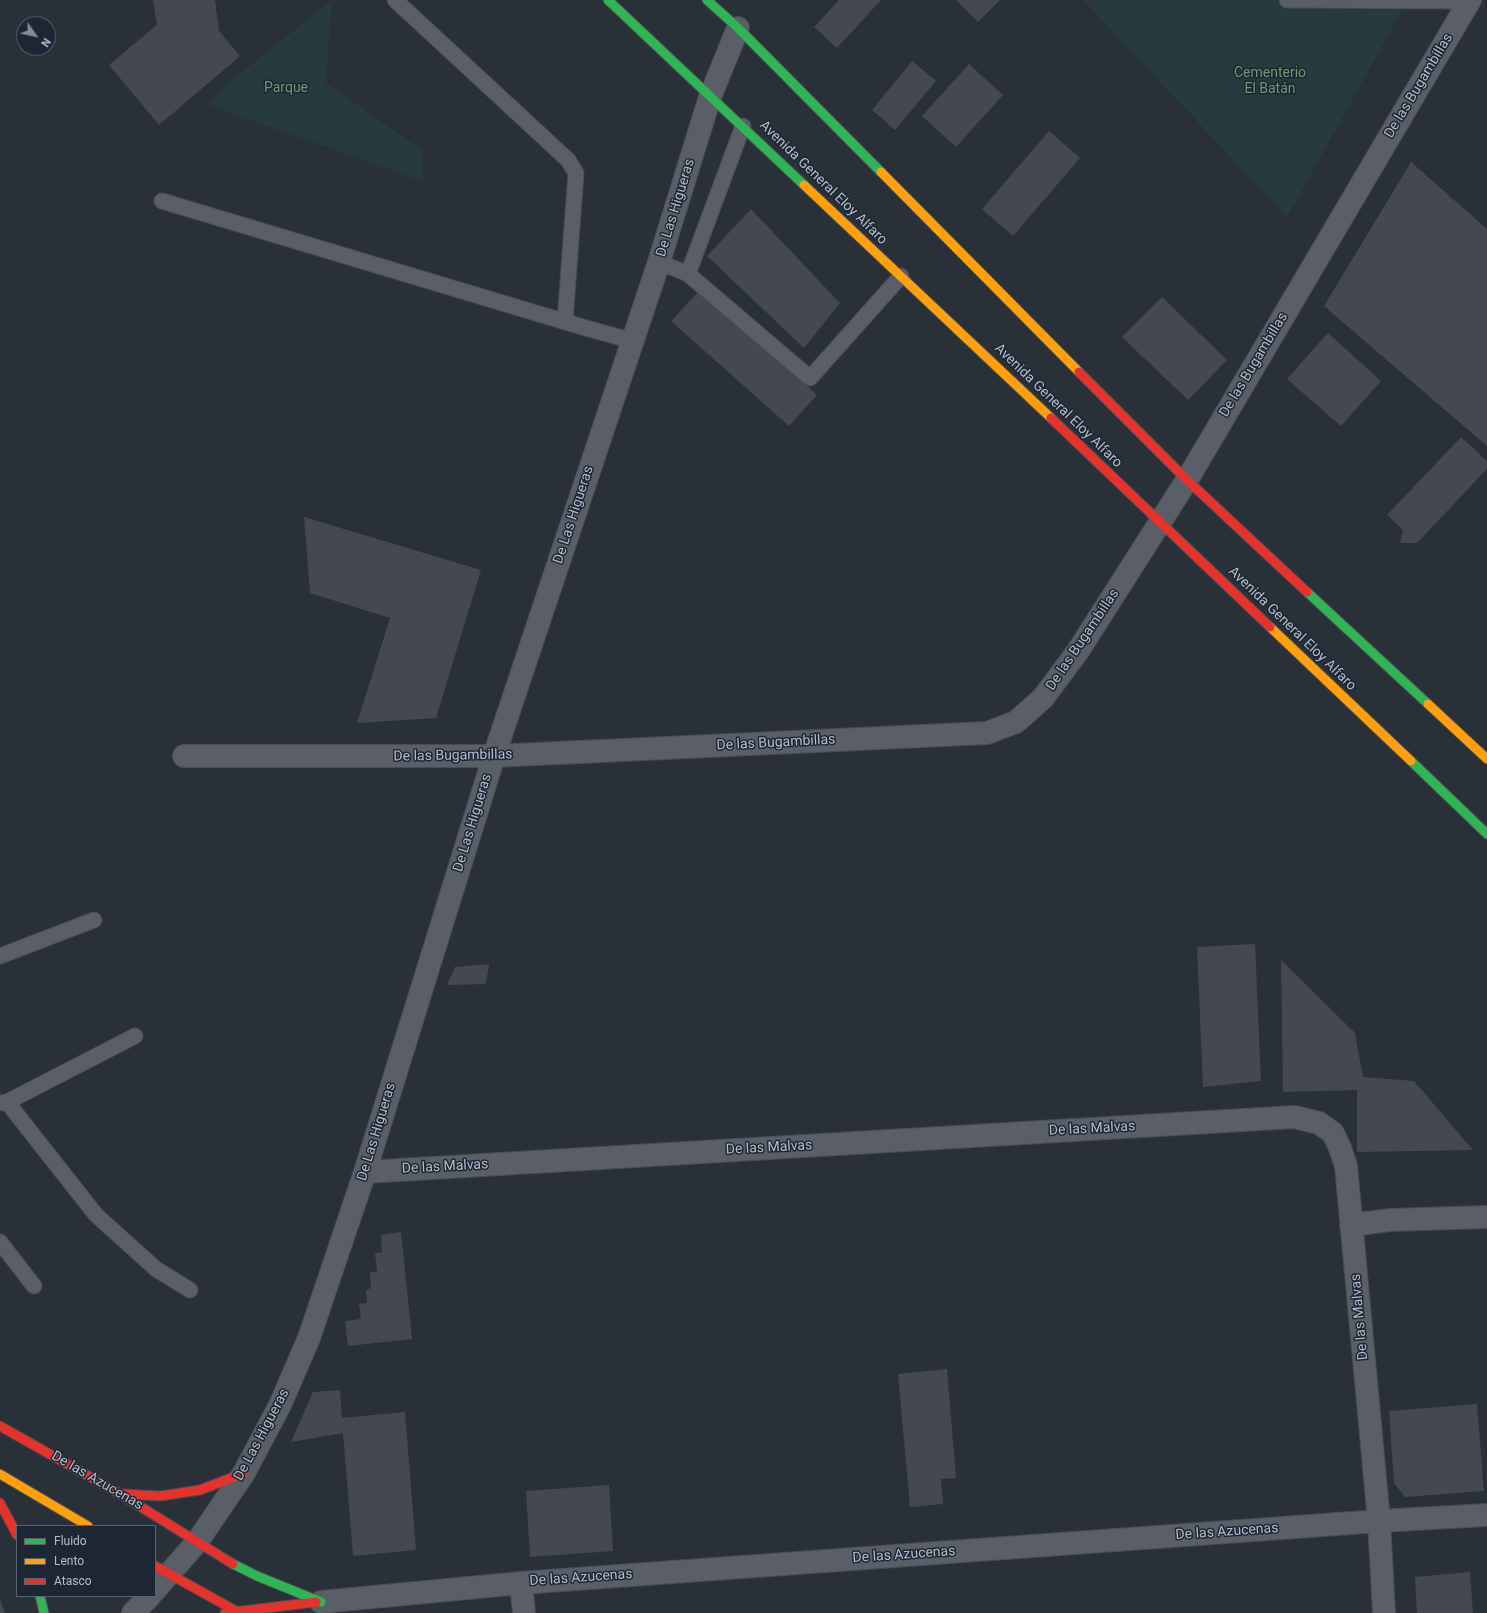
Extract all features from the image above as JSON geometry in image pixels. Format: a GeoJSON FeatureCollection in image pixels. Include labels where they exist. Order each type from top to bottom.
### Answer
{"type":"FeatureCollection","features":[{"type":"Feature","properties":{"kind":"main road","name":"Avenida General Eloy Alfaro"},"geometry":{"type":"LineString","coordinates":[[608,0],[710,97],[743,126],[1487,834]]}},
{"type":"Feature","properties":{"kind":"main road"},"geometry":{"type":"LineString","coordinates":[[707,0],[738,28],[1187,480],[1487,759]]}},
{"type":"Feature","properties":{"kind":"main road","name":"De las Azucenas"},"geometry":{"type":"LineString","coordinates":[[0,1426],[120,1494],[197,1542],[257,1576],[321,1602]]}},
{"type":"Feature","properties":{"kind":"main road"},"geometry":{"type":"LineString","coordinates":[[120,1494],[160,1496],[200,1490],[244,1473]]}},
{"type":"Feature","properties":{"kind":"main road"},"geometry":{"type":"LineString","coordinates":[[0,1474],[86,1525]]}},
{"type":"Feature","properties":{"kind":"main road"},"geometry":{"type":"LineString","coordinates":[[0,1503],[16,1533]]}},
{"type":"Feature","properties":{"kind":"main road"},"geometry":{"type":"LineString","coordinates":[[163,1570],[236,1611]]}},
{"type":"Feature","properties":{"kind":"main road"},"geometry":{"type":"LineString","coordinates":[[40,1597],[44,1613]]}},
{"type":"Feature","properties":{"kind":"main road","name":"De las Azucenas"},"geometry":{"type":"LineString","coordinates":[[225,1613],[321,1602]]}},
{"type":"Feature","properties":{"kind":"street","name":"De las Bugambillas"},"geometry":{"type":"LineString","coordinates":[[184,756],[494,756],[987,733],[1016,722],[1044,698],[1078,651],[1187,480],[1470,0]]}},
{"type":"Feature","properties":{"kind":"street","name":"De Las Higueras"},"geometry":{"type":"LineString","coordinates":[[156,1588],[163,1570],[197,1542],[244,1473],[280,1405],[309,1338],[364,1172],[494,756],[659,262],[710,97],[738,28]]}},
{"type":"Feature","properties":{"kind":"street","name":"De las Malvas"},"geometry":{"type":"LineString","coordinates":[[364,1172],[1294,1117],[1319,1123],[1333,1133],[1346,1166],[1379,1521],[1384,1613]]}},
{"type":"Feature","properties":{"kind":"street"},"geometry":{"type":"LineString","coordinates":[[1351,1225],[1390,1220],[1487,1217]]}},
{"type":"Feature","properties":{"kind":"street","name":"De las Azucenas"},"geometry":{"type":"LineString","coordinates":[[321,1602],[520,1583],[1379,1521],[1487,1515]]}},
{"type":"Feature","properties":{"kind":"street"},"geometry":{"type":"LineString","coordinates":[[520,1583],[524,1613]]}},
{"type":"Feature","properties":{"kind":"street"},"geometry":{"type":"LineString","coordinates":[[133,1613],[149,1597]]}},
{"type":"Feature","properties":{"kind":"lane"},"geometry":{"type":"LineString","coordinates":[[395,0],[568,160],[576,174],[565,321]]}},
{"type":"Feature","properties":{"kind":"lane"},"geometry":{"type":"LineString","coordinates":[[1287,0],[1470,0]]}},
{"type":"Feature","properties":{"kind":"lane"},"geometry":{"type":"LineString","coordinates":[[688,274],[743,126]]}},
{"type":"Feature","properties":{"kind":"lane"},"geometry":{"type":"LineString","coordinates":[[162,201],[633,340]]}},
{"type":"Feature","properties":{"kind":"lane"},"geometry":{"type":"LineString","coordinates":[[659,262],[688,274],[810,378],[901,276]]}},
{"type":"Feature","properties":{"kind":"lane"},"geometry":{"type":"LineString","coordinates":[[0,956],[94,920]]}},
{"type":"Feature","properties":{"kind":"lane"},"geometry":{"type":"LineString","coordinates":[[135,1036],[4,1102],[96,1215],[156,1269],[190,1290]]}},
{"type":"Feature","properties":{"kind":"lane"},"geometry":{"type":"LineString","coordinates":[[0,1242],[34,1286]]}},
{"type":"Feature","properties":{"kind":"green space","name":"Parque"},"geometry":{"type":"Polygon","coordinates":[[[332,0],[326,83],[423,151],[423,181],[208,105],[232,80],[332,0]]]}},
{"type":"Feature","properties":{"kind":"green space","name":"Cementerio El Batán"},"geometry":{"type":"Polygon","coordinates":[[[1083,0],[1408,0],[1287,217],[1083,0]]]}},
{"type":"Feature","properties":{"kind":"building"},"geometry":{"type":"Polygon","coordinates":[[[153,0],[215,0],[219,31],[240,56],[159,125],[109,65],[157,25],[153,0]]]}},
{"type":"Feature","properties":{"kind":"building"},"geometry":{"type":"Polygon","coordinates":[[[839,0],[881,0],[837,48],[814,27],[839,0]]]}},
{"type":"Feature","properties":{"kind":"building"},"geometry":{"type":"Polygon","coordinates":[[[956,0],[1000,0],[978,22],[956,0]]]}},
{"type":"Feature","properties":{"kind":"building"},"geometry":{"type":"Polygon","coordinates":[[[912,61],[936,81],[895,130],[872,110],[912,61]]]}},
{"type":"Feature","properties":{"kind":"building"},"geometry":{"type":"Polygon","coordinates":[[[969,64],[1003,95],[956,147],[922,116],[969,64]]]}},
{"type":"Feature","properties":{"kind":"building"},"geometry":{"type":"Polygon","coordinates":[[[1049,131],[1080,158],[1013,236],[982,209],[1049,131]]]}},
{"type":"Feature","properties":{"kind":"building"},"geometry":{"type":"Polygon","coordinates":[[[1411,162],[1487,229],[1487,446],[1324,306],[1411,162]]]}},
{"type":"Feature","properties":{"kind":"building"},"geometry":{"type":"Polygon","coordinates":[[[751,209],[840,303],[804,348],[707,256],[751,209]]]}},
{"type":"Feature","properties":{"kind":"building"},"geometry":{"type":"Polygon","coordinates":[[[700,290],[817,395],[789,426],[671,321],[700,290]]]}},
{"type":"Feature","properties":{"kind":"building"},"geometry":{"type":"Polygon","coordinates":[[[1162,297],[1227,360],[1188,400],[1122,337],[1162,297]]]}},
{"type":"Feature","properties":{"kind":"building"},"geometry":{"type":"Polygon","coordinates":[[[1328,333],[1381,381],[1341,426],[1287,379],[1328,333]]]}},
{"type":"Feature","properties":{"kind":"building"},"geometry":{"type":"Polygon","coordinates":[[[1461,437],[1487,461],[1487,469],[1417,543],[1400,543],[1403,530],[1387,515],[1461,437]]]}},
{"type":"Feature","properties":{"kind":"building"},"geometry":{"type":"Polygon","coordinates":[[[304,517],[481,570],[436,718],[357,723],[390,618],[310,593],[304,517]]]}},
{"type":"Feature","properties":{"kind":"building"},"geometry":{"type":"Polygon","coordinates":[[[1255,944],[1261,1081],[1203,1087],[1197,947],[1255,944]]]}},
{"type":"Feature","properties":{"kind":"building"},"geometry":{"type":"Polygon","coordinates":[[[1281,960],[1355,1033],[1363,1077],[1414,1081],[1473,1150],[1357,1152],[1357,1090],[1283,1092],[1281,960]]]}},
{"type":"Feature","properties":{"kind":"building"},"geometry":{"type":"Polygon","coordinates":[[[489,964],[486,984],[447,985],[455,967],[489,964]]]}},
{"type":"Feature","properties":{"kind":"building"},"geometry":{"type":"Polygon","coordinates":[[[401,1232],[412,1339],[348,1346],[345,1321],[361,1319],[359,1304],[367,1303],[366,1290],[371,1288],[370,1272],[377,1272],[375,1253],[382,1253],[381,1235],[401,1232]]]}},
{"type":"Feature","properties":{"kind":"building"},"geometry":{"type":"Polygon","coordinates":[[[947,1369],[956,1478],[941,1479],[943,1504],[910,1507],[898,1374],[947,1369]]]}},
{"type":"Feature","properties":{"kind":"building"},"geometry":{"type":"Polygon","coordinates":[[[340,1390],[342,1418],[405,1412],[416,1550],[353,1556],[343,1433],[291,1442],[313,1392],[340,1390]]]}},
{"type":"Feature","properties":{"kind":"building"},"geometry":{"type":"Polygon","coordinates":[[[1477,1404],[1484,1491],[1405,1497],[1394,1483],[1389,1411],[1477,1404]]]}},
{"type":"Feature","properties":{"kind":"building"},"geometry":{"type":"Polygon","coordinates":[[[609,1485],[613,1551],[530,1557],[526,1491],[609,1485]]]}},
{"type":"Feature","properties":{"kind":"building"},"geometry":{"type":"Polygon","coordinates":[[[1470,1572],[1473,1613],[1417,1613],[1415,1577],[1470,1572]]]}},
{"type":"Feature","properties":{"kind":"building"},"geometry":{"type":"Polygon","coordinates":[[[0,1599],[5,1613],[0,1613],[0,1599]]]}},
{"type":"Feature","properties":{"kind":"traffic: fast"},"geometry":{"type":"LineString","coordinates":[[608,0],[804,185]]}},
{"type":"Feature","properties":{"kind":"traffic: fast"},"geometry":{"type":"LineString","coordinates":[[707,0],[738,28],[881,172]]}},
{"type":"Feature","properties":{"kind":"traffic: fast"},"geometry":{"type":"LineString","coordinates":[[1307,592],[1428,704]]}},
{"type":"Feature","properties":{"kind":"traffic: fast"},"geometry":{"type":"LineString","coordinates":[[1411,761],[1487,834]]}},
{"type":"Feature","properties":{"kind":"traffic: fast"},"geometry":{"type":"LineString","coordinates":[[233,1564],[257,1576],[321,1602]]}},
{"type":"Feature","properties":{"kind":"traffic: fast"},"geometry":{"type":"LineString","coordinates":[[40,1597],[44,1613]]}},
{"type":"Feature","properties":{"kind":"traffic: slow"},"geometry":{"type":"LineString","coordinates":[[881,172],[1079,372]]}},
{"type":"Feature","properties":{"kind":"traffic: slow"},"geometry":{"type":"LineString","coordinates":[[804,185],[1051,418]]}},
{"type":"Feature","properties":{"kind":"traffic: slow"},"geometry":{"type":"LineString","coordinates":[[1270,627],[1411,761]]}},
{"type":"Feature","properties":{"kind":"traffic: slow"},"geometry":{"type":"LineString","coordinates":[[1428,704],[1487,759]]}},
{"type":"Feature","properties":{"kind":"traffic: slow"},"geometry":{"type":"LineString","coordinates":[[0,1474],[86,1525]]}},
{"type":"Feature","properties":{"kind":"traffic: jam"},"geometry":{"type":"LineString","coordinates":[[1079,372],[1187,480],[1307,592]]}},
{"type":"Feature","properties":{"kind":"traffic: jam"},"geometry":{"type":"LineString","coordinates":[[1051,418],[1270,627]]}},
{"type":"Feature","properties":{"kind":"traffic: jam"},"geometry":{"type":"LineString","coordinates":[[0,1426],[120,1494],[233,1564]]}},
{"type":"Feature","properties":{"kind":"traffic: jam"},"geometry":{"type":"LineString","coordinates":[[123,1494],[160,1496],[200,1490],[244,1473]]}},
{"type":"Feature","properties":{"kind":"traffic: jam"},"geometry":{"type":"LineString","coordinates":[[0,1503],[16,1533]]}},
{"type":"Feature","properties":{"kind":"traffic: jam"},"geometry":{"type":"LineString","coordinates":[[156,1567],[236,1611]]}},
{"type":"Feature","properties":{"kind":"traffic: jam"},"geometry":{"type":"LineString","coordinates":[[225,1613],[316,1602]]}}]}
